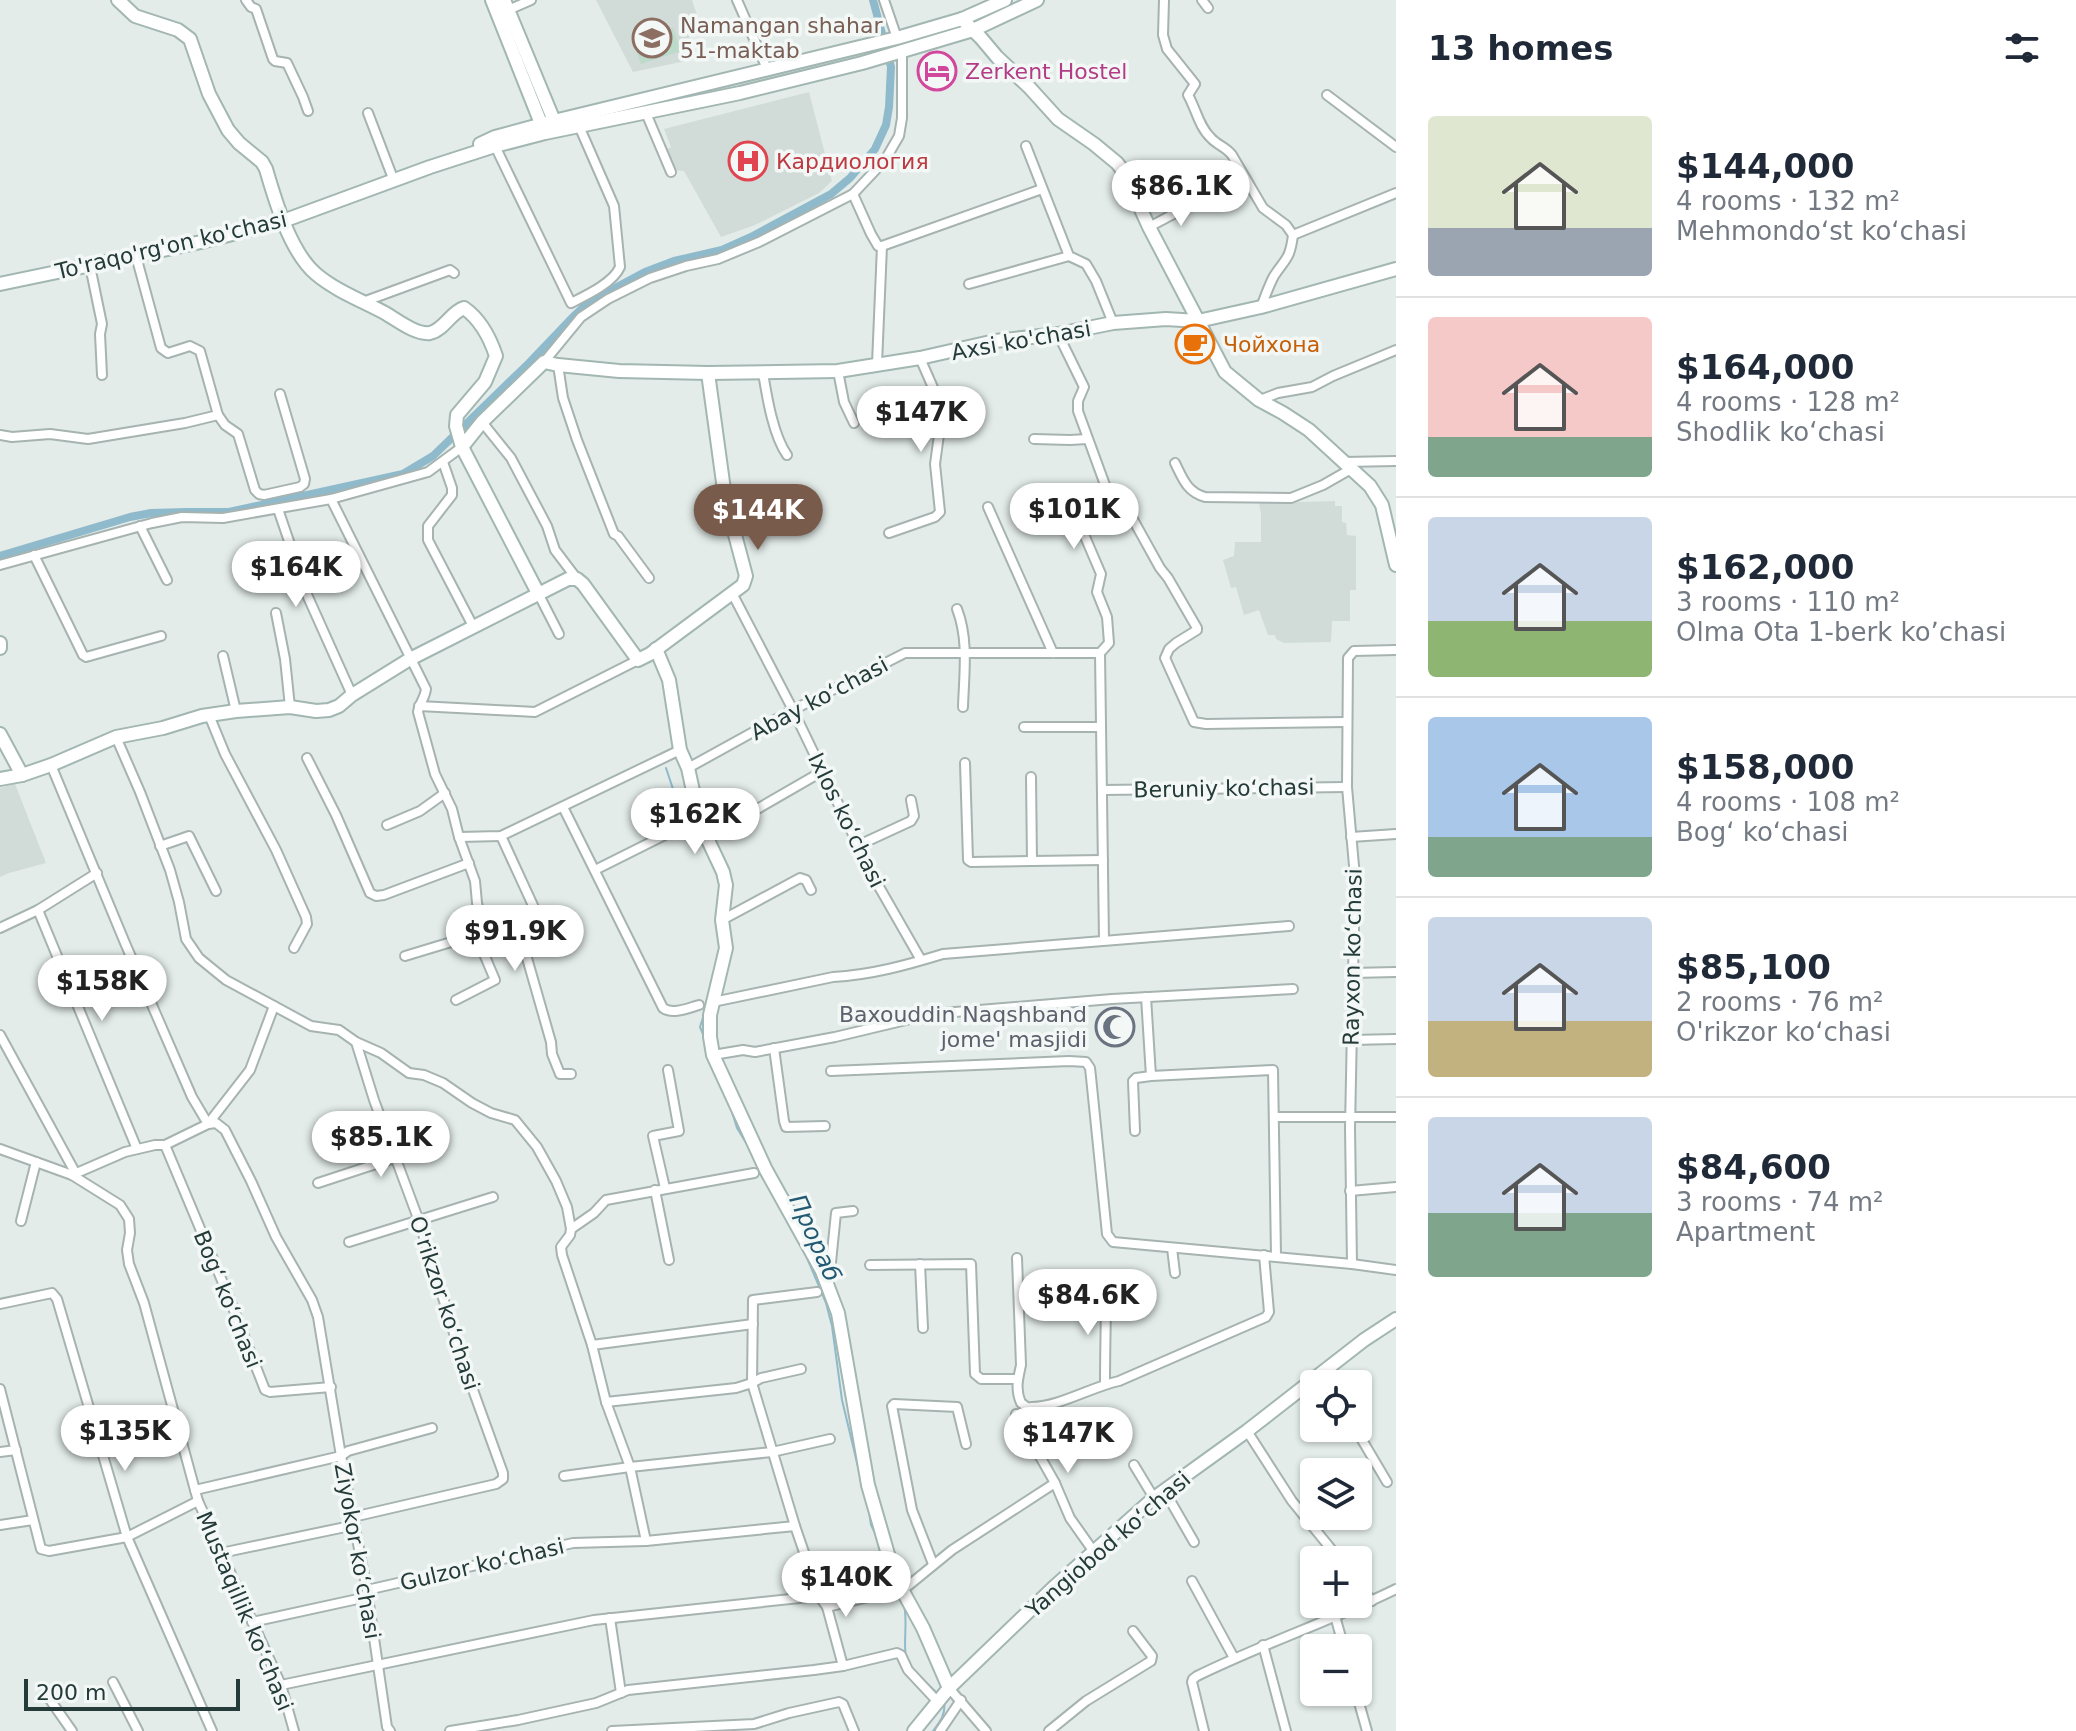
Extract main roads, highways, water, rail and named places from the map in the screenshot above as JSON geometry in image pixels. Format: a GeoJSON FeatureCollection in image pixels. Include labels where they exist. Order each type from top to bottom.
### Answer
{"type":"FeatureCollection","features":[{"type":"Feature","properties":{"kind":"waterway"},"geometry":{"type":"LineString","coordinates":[[0,556],[130,517],[151,513],[229,512],[403,474],[433,456],[589,302],[645,272],[674,261],[722,250],[751,237],[831,194],[850,178],[875,149],[886,125],[889,107],[891,67],[873,0]]}},
{"type":"Feature","properties":{"kind":"waterway","name":"Прораб"},"geometry":{"type":"LineString","coordinates":[[666,768],[683,819],[697,827]]}},
{"type":"Feature","properties":{"kind":"waterway","name":"Прораб"},"geometry":{"type":"LineString","coordinates":[[705,1011],[700,1027],[705,1039]]}},
{"type":"Feature","properties":{"kind":"waterway","name":"Прораб"},"geometry":{"type":"LineString","coordinates":[[732,1112],[748,1146]]}},
{"type":"Feature","properties":{"kind":"waterway","name":"Прораб"},"geometry":{"type":"LineString","coordinates":[[805,1253],[832,1326],[842,1400],[859,1471]]}},
{"type":"Feature","properties":{"kind":"waterway","name":"Прораб"},"geometry":{"type":"LineString","coordinates":[[868,1504],[871,1525],[877,1537]]}},
{"type":"Feature","properties":{"kind":"waterway","name":"Прораб"},"geometry":{"type":"LineString","coordinates":[[904,1605],[906,1658]]}},
{"type":"Feature","properties":{"kind":"waterway","name":"Прораб"},"geometry":{"type":"LineString","coordinates":[[921,1678],[937,1693]]}},
{"type":"Feature","properties":{"kind":"waterway","name":"Прораб"},"geometry":{"type":"LineString","coordinates":[[933,1731],[942,1717],[944,1700]]}},
{"type":"Feature","properties":{"kind":"place","name":"Namangan shahar 51-maktab"},"geometry":{"type":"Point","coordinates":[652,38]}},
{"type":"Feature","properties":{"kind":"place","name":"Zerkent Hostel"},"geometry":{"type":"Point","coordinates":[937,71]}},
{"type":"Feature","properties":{"kind":"place","name":"Кардиология"},"geometry":{"type":"Point","coordinates":[748,161]}},
{"type":"Feature","properties":{"kind":"place","name":"Чойхона"},"geometry":{"type":"Point","coordinates":[1195,344]}},
{"type":"Feature","properties":{"kind":"place","name":"Baxouddin Naqshband jome' masjidi"},"geometry":{"type":"Point","coordinates":[1115,1027]}}]}
